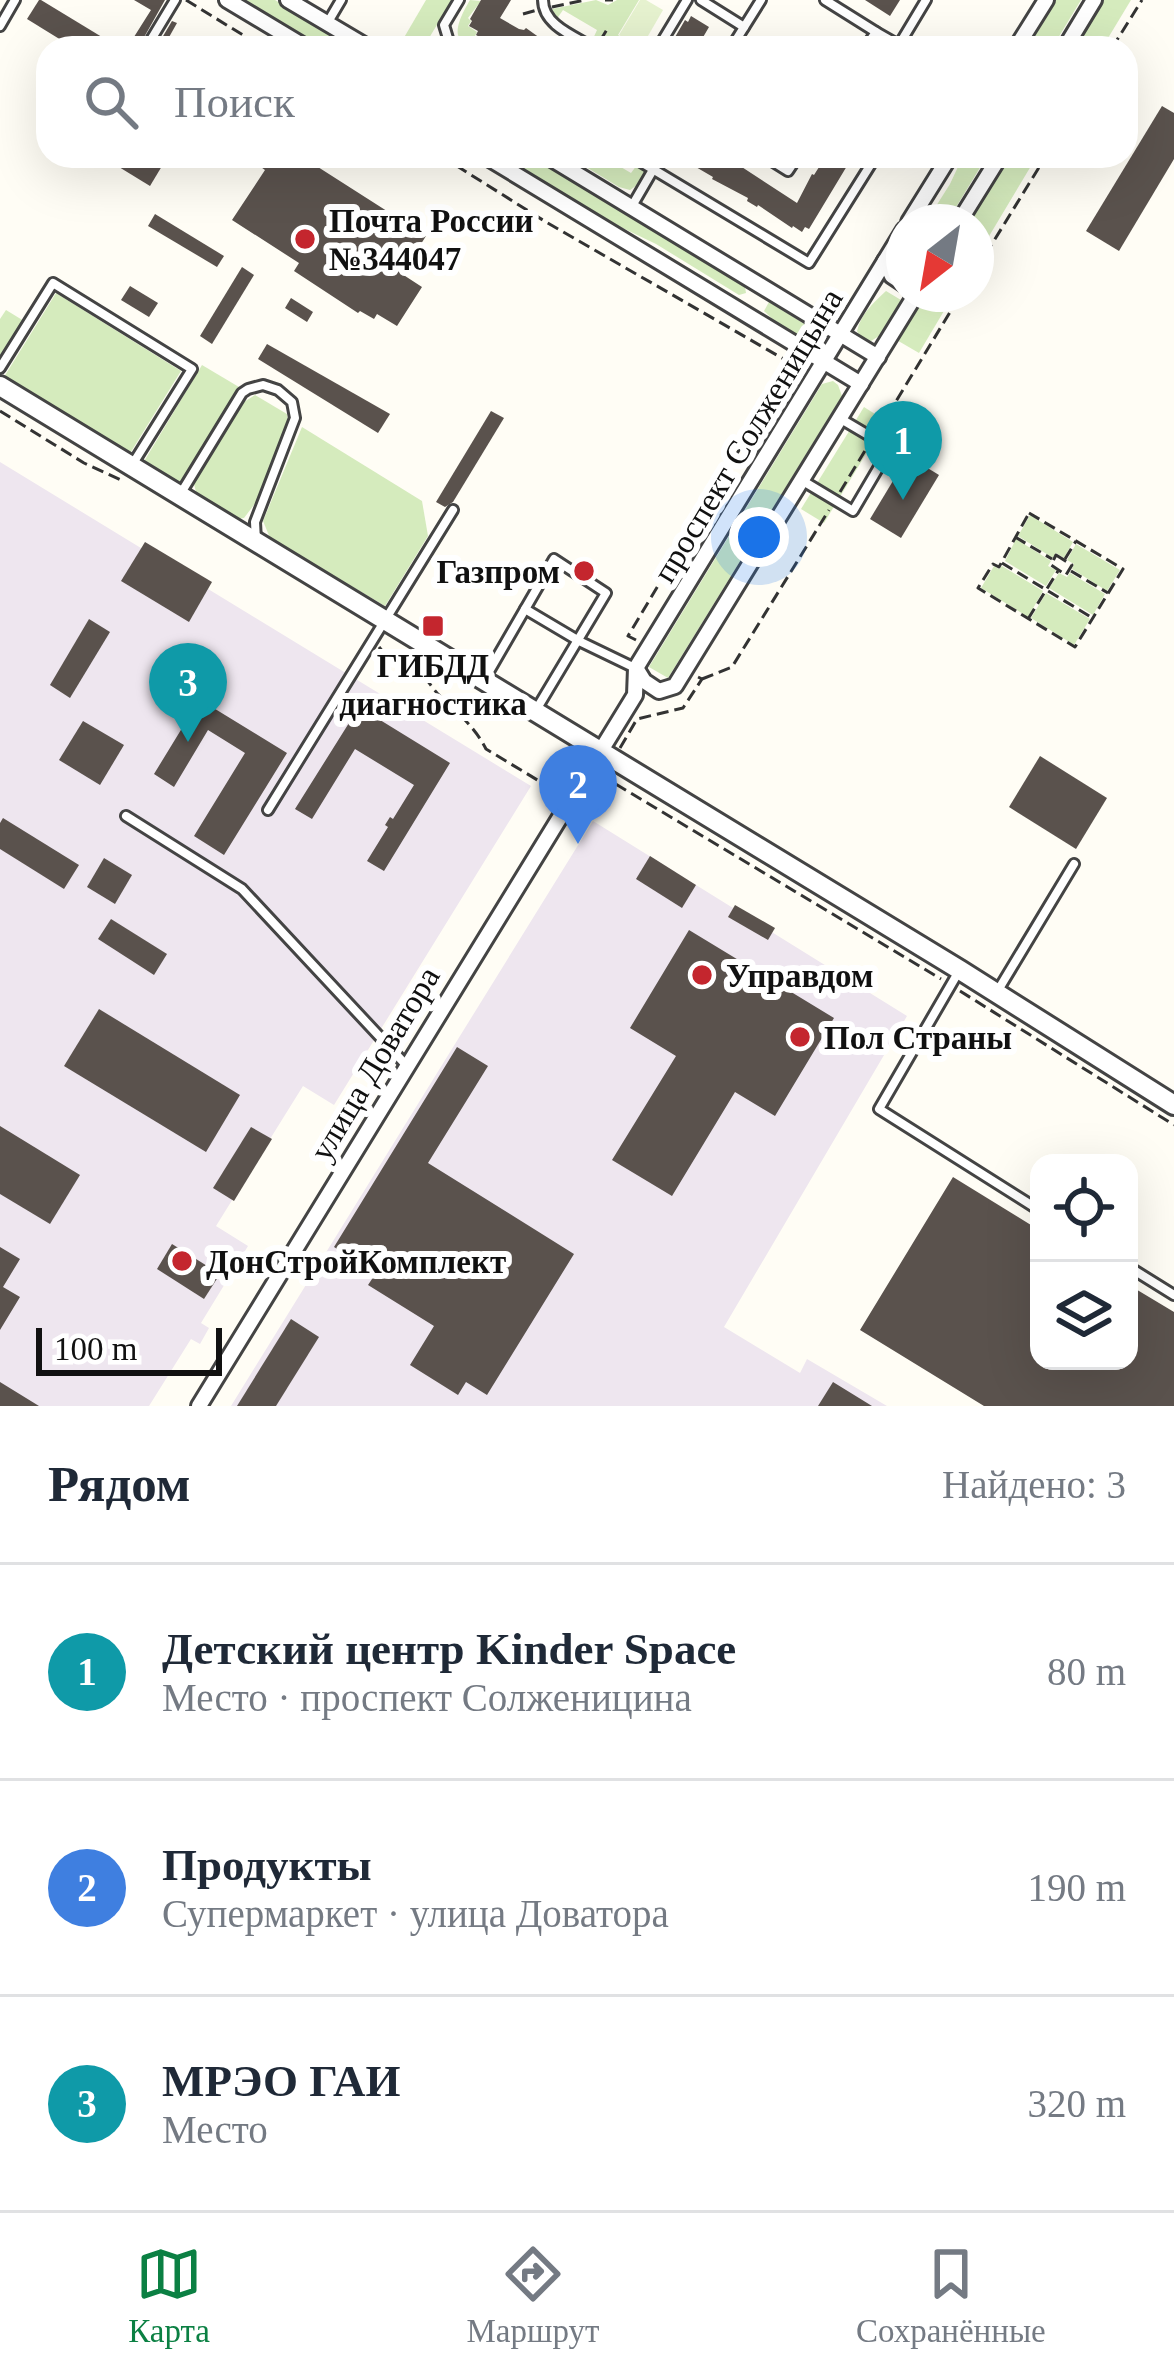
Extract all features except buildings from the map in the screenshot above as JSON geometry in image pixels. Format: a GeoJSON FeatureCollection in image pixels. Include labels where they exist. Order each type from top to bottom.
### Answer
{"type":"FeatureCollection","features":[{"type":"Feature","properties":{"kind":"street"},"geometry":{"type":"LineString","coordinates":[[227,0],[287,36]]}},
{"type":"Feature","properties":{"kind":"street"},"geometry":{"type":"LineString","coordinates":[[288,0],[349,36]]}},
{"type":"Feature","properties":{"kind":"street"},"geometry":{"type":"LineString","coordinates":[[1024,36],[1046,0]]}},
{"type":"Feature","properties":{"kind":"street"},"geometry":{"type":"LineString","coordinates":[[1072,36],[1094,0]]}},
{"type":"Feature","properties":{"kind":"street"},"geometry":{"type":"LineString","coordinates":[[505,168],[861,384]]}},
{"type":"Feature","properties":{"kind":"street"},"geometry":{"type":"LineString","coordinates":[[568,168],[878,357]]}},
{"type":"Feature","properties":{"kind":"street"},"geometry":{"type":"LineString","coordinates":[[920,204],[943,168]]}},
{"type":"Feature","properties":{"kind":"street"},"geometry":{"type":"LineString","coordinates":[[970,204],[993,168]]}},
{"type":"Feature","properties":{"kind":"street","name":"проспект Солженицына"},"geometry":{"type":"LineString","coordinates":[[600,751],[635,695],[636,668],[885,261]]}},
{"type":"Feature","properties":{"kind":"street"},"geometry":{"type":"LineString","coordinates":[[742,312],[758,303],[759,286]]}},
{"type":"Feature","properties":{"kind":"street"},"geometry":{"type":"LineString","coordinates":[[635,695],[675,686],[905,312]]}},
{"type":"Feature","properties":{"kind":"street"},"geometry":{"type":"LineString","coordinates":[[0,386],[1174,1105]]}},
{"type":"Feature","properties":{"kind":"street"},"geometry":{"type":"LineString","coordinates":[[636,668],[658,691]]}},
{"type":"Feature","properties":{"kind":"street","name":"улица Доватора"},"geometry":{"type":"LineString","coordinates":[[199,1406],[600,751]]}},
{"type":"Feature","properties":{"kind":"lane"},"geometry":{"type":"LineString","coordinates":[[0,26],[15,0]]}},
{"type":"Feature","properties":{"kind":"lane"},"geometry":{"type":"LineString","coordinates":[[153,36],[175,0]]}},
{"type":"Feature","properties":{"kind":"lane"},"geometry":{"type":"LineString","coordinates":[[327,23],[341,0]]}},
{"type":"Feature","properties":{"kind":"lane"},"geometry":{"type":"LineString","coordinates":[[447,36],[444,25],[459,0]]}},
{"type":"Feature","properties":{"kind":"lane"},"geometry":{"type":"LineString","coordinates":[[543,0],[542,9],[551,22],[575,36]]}},
{"type":"Feature","properties":{"kind":"lane"},"geometry":{"type":"LineString","coordinates":[[665,36],[687,0]]}},
{"type":"Feature","properties":{"kind":"lane"},"geometry":{"type":"LineString","coordinates":[[701,0],[744,27]]}},
{"type":"Feature","properties":{"kind":"lane"},"geometry":{"type":"LineString","coordinates":[[738,36],[759,4],[744,0]]}},
{"type":"Feature","properties":{"kind":"lane"},"geometry":{"type":"LineString","coordinates":[[825,0],[882,36]]}},
{"type":"Feature","properties":{"kind":"lane"},"geometry":{"type":"LineString","coordinates":[[907,36],[926,0]]}},
{"type":"Feature","properties":{"kind":"lane"},"geometry":{"type":"LineString","coordinates":[[873,36],[875,32]]}},
{"type":"Feature","properties":{"kind":"lane"},"geometry":{"type":"LineString","coordinates":[[632,207],[653,169],[809,263],[868,168]]}},
{"type":"Feature","properties":{"kind":"lane"},"geometry":{"type":"LineString","coordinates":[[0,368],[53,283],[192,369],[131,466]]}},
{"type":"Feature","properties":{"kind":"lane"},"geometry":{"type":"LineString","coordinates":[[179,495],[242,393],[263,385],[278,389],[292,402],[295,418],[255,522],[256,543]]}},
{"type":"Feature","properties":{"kind":"lane"},"geometry":{"type":"LineString","coordinates":[[801,481],[853,511],[890,448],[840,418]]}},
{"type":"Feature","properties":{"kind":"lane"},"geometry":{"type":"LineString","coordinates":[[268,810],[453,510]]}},
{"type":"Feature","properties":{"kind":"lane"},"geometry":{"type":"LineString","coordinates":[[484,680],[554,560],[606,593],[535,711]]}},
{"type":"Feature","properties":{"kind":"lane"},"geometry":{"type":"LineString","coordinates":[[525,609],[636,668]]}},
{"type":"Feature","properties":{"kind":"lane"},"geometry":{"type":"LineString","coordinates":[[126,816],[242,889],[407,1066]]}},
{"type":"Feature","properties":{"kind":"lane"},"geometry":{"type":"LineString","coordinates":[[996,993],[1074,864]]}},
{"type":"Feature","properties":{"kind":"lane"},"geometry":{"type":"LineString","coordinates":[[960,970],[878,1109],[1030,1204]]}},
{"type":"Feature","properties":{"kind":"lane"},"geometry":{"type":"LineString","coordinates":[[1138,1273],[1174,1295]]}},
{"type":"Feature","properties":{"kind":"path"},"geometry":{"type":"LineString","coordinates":[[186,0],[244,36]]}},
{"type":"Feature","properties":{"kind":"path"},"geometry":{"type":"LineString","coordinates":[[605,0],[613,0]]}},
{"type":"Feature","properties":{"kind":"path"},"geometry":{"type":"LineString","coordinates":[[1120,36],[1142,0]]}},
{"type":"Feature","properties":{"kind":"path"},"geometry":{"type":"LineString","coordinates":[[603,36],[609,26]]}},
{"type":"Feature","properties":{"kind":"path"},"geometry":{"type":"LineString","coordinates":[[461,168],[814,376]]}},
{"type":"Feature","properties":{"kind":"path"},"geometry":{"type":"LineString","coordinates":[[994,241],[1039,168]]}},
{"type":"Feature","properties":{"kind":"path"},"geometry":{"type":"LineString","coordinates":[[702,680],[732,667],[951,312]]}},
{"type":"Feature","properties":{"kind":"path"},"geometry":{"type":"LineString","coordinates":[[1030,513],[1123,569],[1075,647],[978,588],[993,563],[999,567],[1015,537],[1030,513]]}},
{"type":"Feature","properties":{"kind":"path"},"geometry":{"type":"LineString","coordinates":[[1015,537],[1054,560]]}},
{"type":"Feature","properties":{"kind":"path"},"geometry":{"type":"LineString","coordinates":[[1064,560],[1076,541]]}},
{"type":"Feature","properties":{"kind":"path"},"geometry":{"type":"LineString","coordinates":[[1056,555],[1072,565],[1070,570],[1066,574],[1058,570],[1051,565],[1054,560],[1056,555]]}},
{"type":"Feature","properties":{"kind":"path"},"geometry":{"type":"LineString","coordinates":[[1002,562],[1093,618]]}},
{"type":"Feature","properties":{"kind":"path"},"geometry":{"type":"LineString","coordinates":[[1028,619],[1058,570]]}},
{"type":"Feature","properties":{"kind":"path"},"geometry":{"type":"LineString","coordinates":[[1070,570],[1108,593]]}},
{"type":"Feature","properties":{"kind":"shaded area"},"geometry":{"type":"Polygon","coordinates":[[[0,462],[531,786],[334,1105],[303,1086],[216,1226],[248,1246],[201,1323],[209,1328],[200,1344],[191,1339],[149,1406],[0,1406],[0,462]]]}},
{"type":"Feature","properties":{"kind":"shaded area"},"geometry":{"type":"Polygon","coordinates":[[[593,821],[907,1016],[724,1327],[800,1373],[807,1359],[887,1406],[231,1406],[593,821]]]}},
{"type":"Feature","properties":{"kind":"green space"},"geometry":{"type":"Polygon","coordinates":[[[245,0],[275,0],[334,36],[304,36],[245,0]]]}},
{"type":"Feature","properties":{"kind":"green space"},"geometry":{"type":"Polygon","coordinates":[[[426,0],[452,0],[430,36],[405,36],[426,0]]]}},
{"type":"Feature","properties":{"kind":"green space"},"geometry":{"type":"Polygon","coordinates":[[[470,0],[481,1],[468,18],[475,36],[459,36],[470,0]]]}},
{"type":"Feature","properties":{"kind":"green space"},"geometry":{"type":"Polygon","coordinates":[[[596,0],[608,5],[639,0],[620,36],[604,36],[608,29],[603,36],[594,36],[597,30],[563,10],[556,20],[549,14],[552,9],[596,0]]]}},
{"type":"Feature","properties":{"kind":"green space"},"geometry":{"type":"Polygon","coordinates":[[[640,0],[663,10],[648,36],[619,35],[640,0]]]}},
{"type":"Feature","properties":{"kind":"green space"},"geometry":{"type":"Polygon","coordinates":[[[1056,0],[1081,0],[1059,36],[1035,36],[1056,0]]]}},
{"type":"Feature","properties":{"kind":"green space"},"geometry":{"type":"Polygon","coordinates":[[[1101,0],[1131,0],[1109,36],[1079,36],[1101,0]]]}},
{"type":"Feature","properties":{"kind":"green space"},"geometry":{"type":"Polygon","coordinates":[[[521,168],[550,168],[745,287],[746,293],[739,295],[521,168]]]}},
{"type":"Feature","properties":{"kind":"green space"},"geometry":{"type":"Polygon","coordinates":[[[588,168],[644,170],[644,180],[630,190],[588,168]]]}},
{"type":"Feature","properties":{"kind":"green space"},"geometry":{"type":"Polygon","coordinates":[[[957,168],[980,168],[958,204],[937,204],[957,168]]]}},
{"type":"Feature","properties":{"kind":"green space"},"geometry":{"type":"Polygon","coordinates":[[[999,168],[1030,168],[994,228],[994,204],[977,204],[999,168]]]}},
{"type":"Feature","properties":{"kind":"green space"},"geometry":{"type":"Polygon","coordinates":[[[886,291],[886,312],[894,312],[871,341],[857,331],[872,304],[886,291]]]}},
{"type":"Feature","properties":{"kind":"green space"},"geometry":{"type":"Polygon","coordinates":[[[56,293],[181,371],[129,455],[4,377],[56,293]]]}},
{"type":"Feature","properties":{"kind":"green space"},"geometry":{"type":"Polygon","coordinates":[[[769,302],[821,334],[822,345],[812,347],[784,330],[764,311],[769,302]]]}},
{"type":"Feature","properties":{"kind":"green space"},"geometry":{"type":"Polygon","coordinates":[[[6,310],[24,321],[0,361],[0,319],[6,310]]]}},
{"type":"Feature","properties":{"kind":"green space"},"geometry":{"type":"Polygon","coordinates":[[[911,312],[943,312],[919,353],[895,339],[911,312]]]}},
{"type":"Feature","properties":{"kind":"green space"},"geometry":{"type":"Polygon","coordinates":[[[202,365],[239,387],[180,486],[143,463],[202,365]]]}},
{"type":"Feature","properties":{"kind":"green space"},"geometry":{"type":"Polygon","coordinates":[[[833,381],[842,396],[668,678],[649,667],[822,384],[833,381]]]}},
{"type":"Feature","properties":{"kind":"green space"},"geometry":{"type":"Polygon","coordinates":[[[255,395],[287,414],[289,426],[257,501],[244,518],[235,519],[197,496],[194,484],[244,402],[255,395]]]}},
{"type":"Feature","properties":{"kind":"green space"},"geometry":{"type":"Polygon","coordinates":[[[864,407],[886,421],[824,523],[801,509],[864,407]]]}},
{"type":"Feature","properties":{"kind":"green space"},"geometry":{"type":"Polygon","coordinates":[[[302,427],[422,501],[428,536],[385,606],[270,538],[263,521],[302,427]]]}},
{"type":"Feature","properties":{"kind":"green space"},"geometry":{"type":"Polygon","coordinates":[[[1030,515],[1073,542],[1064,558],[1056,553],[1053,558],[1018,536],[1030,515]]]}},
{"type":"Feature","properties":{"kind":"green space"},"geometry":{"type":"Polygon","coordinates":[[[1016,539],[1051,561],[1048,566],[1056,570],[1046,586],[1005,561],[1016,539]]]}},
{"type":"Feature","properties":{"kind":"green space"},"geometry":{"type":"Polygon","coordinates":[[[1076,544],[1120,570],[1107,591],[1072,569],[1074,564],[1067,560],[1076,544]]]}},
{"type":"Feature","properties":{"kind":"green space"},"geometry":{"type":"Polygon","coordinates":[[[994,566],[1002,566],[1043,591],[1028,617],[981,588],[994,566]]]}},
{"type":"Feature","properties":{"kind":"green space"},"geometry":{"type":"Polygon","coordinates":[[[1059,573],[1067,577],[1070,573],[1105,594],[1093,615],[1049,588],[1059,573]]]}},
{"type":"Feature","properties":{"kind":"green space"},"geometry":{"type":"Polygon","coordinates":[[[1046,593],[1090,619],[1074,645],[1031,618],[1046,593]]]}},
{"type":"Feature","properties":{"kind":"place","name":"Почта России №344047"},"geometry":{"type":"Point","coordinates":[305,239]}},
{"type":"Feature","properties":{"kind":"place","name":"Детский центр Kinder Space"},"geometry":{"type":"Point","coordinates":[903,500]}},
{"type":"Feature","properties":{"kind":"place","name":"Газпром"},"geometry":{"type":"Point","coordinates":[584,571]}},
{"type":"Feature","properties":{"kind":"place","name":"ГИБДД диагностика"},"geometry":{"type":"Point","coordinates":[433,626]}},
{"type":"Feature","properties":{"kind":"place","name":"МРЭО ГАИ"},"geometry":{"type":"Point","coordinates":[188,742]}},
{"type":"Feature","properties":{"kind":"place","name":"Продукты"},"geometry":{"type":"Point","coordinates":[578,844]}},
{"type":"Feature","properties":{"kind":"place","name":"Управдом"},"geometry":{"type":"Point","coordinates":[702,975]}},
{"type":"Feature","properties":{"kind":"place","name":"Пол Страны"},"geometry":{"type":"Point","coordinates":[800,1037]}},
{"type":"Feature","properties":{"kind":"place","name":"ДонСтройКомплект"},"geometry":{"type":"Point","coordinates":[182,1261]}}]}
